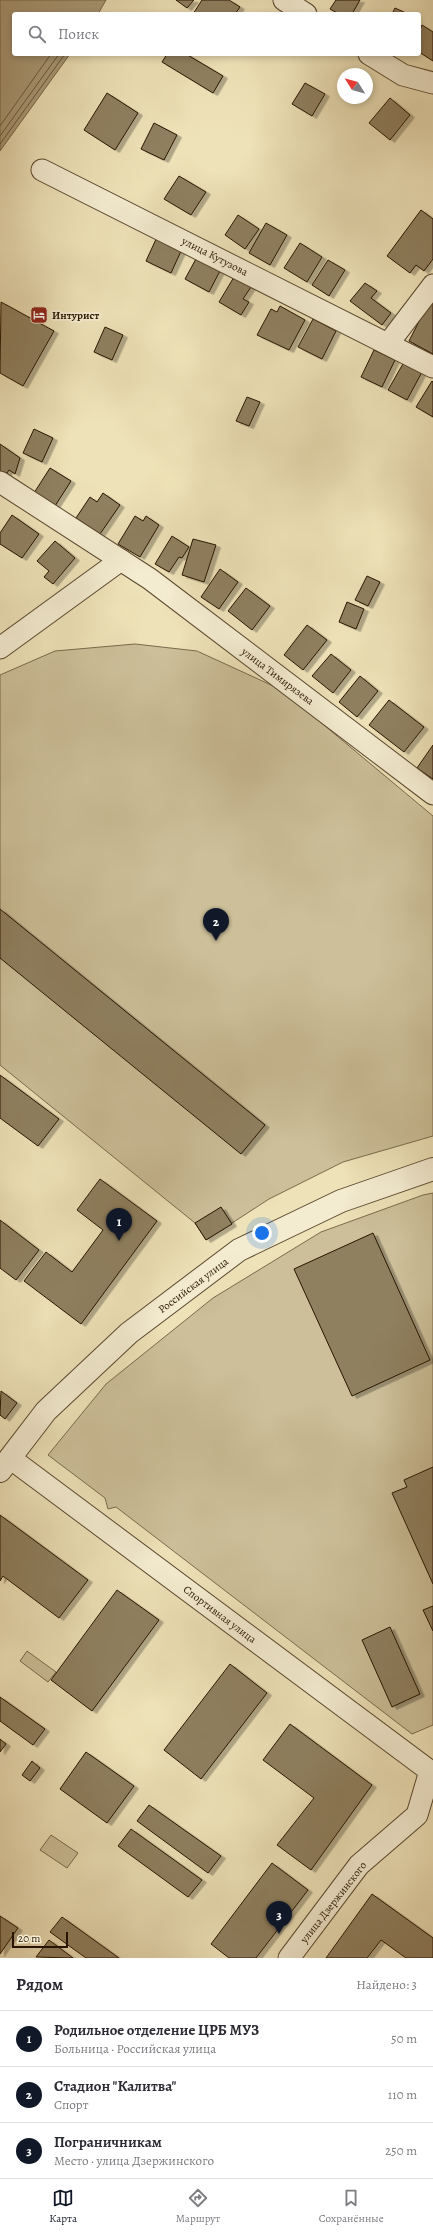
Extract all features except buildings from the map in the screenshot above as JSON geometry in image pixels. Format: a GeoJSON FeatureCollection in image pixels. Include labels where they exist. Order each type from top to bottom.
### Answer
{"type":"FeatureCollection","features":[{"type":"Feature","properties":{"kind":"street"},"geometry":{"type":"LineString","coordinates":[[284,0],[303,12]]}},
{"type":"Feature","properties":{"kind":"street"},"geometry":{"type":"LineString","coordinates":[[372,56],[403,75],[433,83]]}},
{"type":"Feature","properties":{"kind":"street","name":"улица Кутузова"},"geometry":{"type":"LineString","coordinates":[[42,170],[433,367]]}},
{"type":"Feature","properties":{"kind":"street"},"geometry":{"type":"LineString","coordinates":[[388,344],[433,286]]}},
{"type":"Feature","properties":{"kind":"street","name":"улица Тимирязева"},"geometry":{"type":"LineString","coordinates":[[0,482],[150,578],[433,794]]}},
{"type":"Feature","properties":{"kind":"street"},"geometry":{"type":"LineString","coordinates":[[0,648],[121,560]]}},
{"type":"Feature","properties":{"kind":"street","name":"Российская улица"},"geometry":{"type":"LineString","coordinates":[[5,1464],[46,1411],[129,1333],[240,1250],[341,1202],[433,1169]]}},
{"type":"Feature","properties":{"kind":"street","name":"Спортивная улица"},"geometry":{"type":"LineString","coordinates":[[5,1464],[430,1771]]}},
{"type":"Feature","properties":{"kind":"street","name":"улица Дзержинского"},"geometry":{"type":"LineString","coordinates":[[289,1958],[359,1865],[417,1815],[430,1771]]}},
{"type":"Feature","properties":{"kind":"shaded area"},"geometry":{"type":"Polygon","coordinates":[[[135,644],[197,651],[282,690],[433,816],[433,1136],[343,1162],[269,1199],[206,1240],[195,1223],[0,1065],[0,675],[55,651],[135,644]]]}},
{"type":"Feature","properties":{"kind":"shaded area"},"geometry":{"type":"Polygon","coordinates":[[[433,1193],[433,1725],[412,1734],[116,1507],[108,1509],[105,1498],[48,1455],[106,1384],[213,1298],[321,1232],[423,1195],[433,1193]]]}},
{"type":"Feature","properties":{"kind":"shaded area"},"geometry":{"type":"Polygon","coordinates":[[[27,1651],[56,1672],[48,1682],[20,1661],[27,1651]]]}},
{"type":"Feature","properties":{"kind":"shaded area"},"geometry":{"type":"Polygon","coordinates":[[[51,1835],[78,1853],[67,1868],[40,1850],[51,1835]]]}},
{"type":"Feature","properties":{"kind":"water"},"geometry":{"type":"Polygon","coordinates":[[[0,0],[106,0],[99,12],[12,12],[12,56],[69,56],[0,151],[0,0]]]}},
{"type":"Feature","properties":{"kind":"place","name":"Интурист"},"geometry":{"type":"Point","coordinates":[39,315]}},
{"type":"Feature","properties":{"kind":"place","name":"Стадион \"Калитва\""},"geometry":{"type":"Point","coordinates":[216,941]}},
{"type":"Feature","properties":{"kind":"place","name":"Родильное отделение ЦРБ МУЗ"},"geometry":{"type":"Point","coordinates":[119,1241]}},
{"type":"Feature","properties":{"kind":"place","name":"Пограничникам"},"geometry":{"type":"Point","coordinates":[279,1934]}}]}
